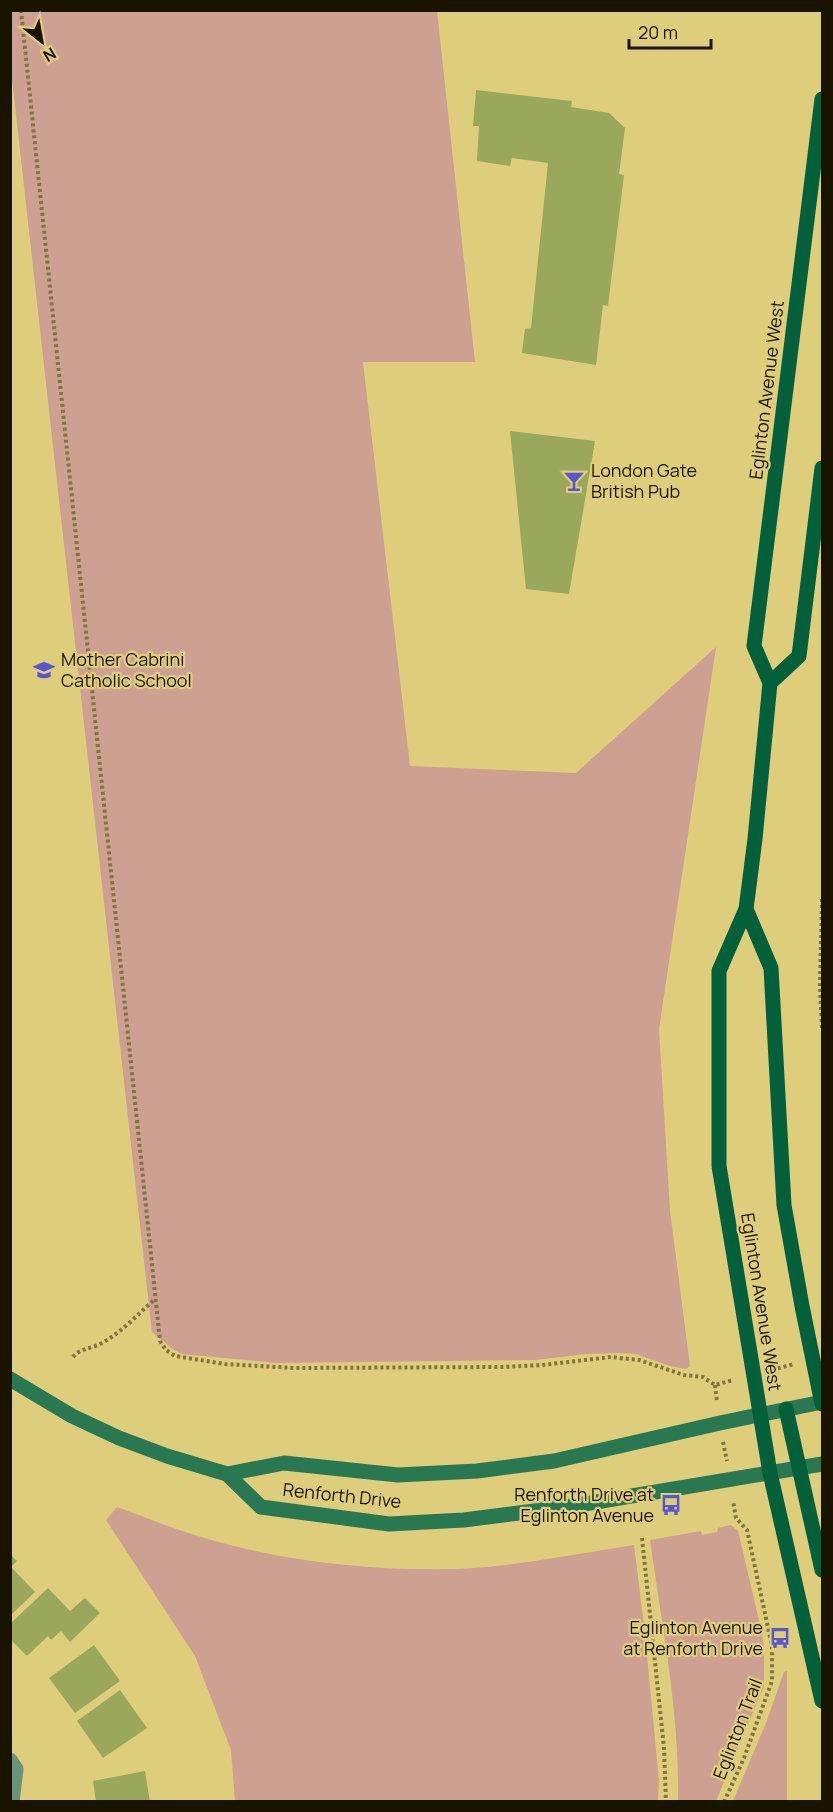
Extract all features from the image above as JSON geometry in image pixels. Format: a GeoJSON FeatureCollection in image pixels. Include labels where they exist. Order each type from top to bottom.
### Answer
{"type":"FeatureCollection","features":[{"type":"Feature","properties":{"kind":"main road","name":"Eglinton Avenue West"},"geometry":{"type":"LineString","coordinates":[[822,99],[754,646],[770,683],[755,839],[746,909],[719,971],[719,1166],[770,1473],[822,1701]]}},
{"type":"Feature","properties":{"kind":"main road"},"geometry":{"type":"LineString","coordinates":[[770,683],[799,656],[822,468]]}},
{"type":"Feature","properties":{"kind":"main road"},"geometry":{"type":"LineString","coordinates":[[746,909],[771,968],[784,1205],[822,1403]]}},
{"type":"Feature","properties":{"kind":"main road","name":"Renforth Drive"},"geometry":{"type":"LineString","coordinates":[[10,1378],[72,1416],[119,1438],[167,1456],[227,1474],[261,1507],[389,1524],[464,1520],[566,1508],[822,1464]]}},
{"type":"Feature","properties":{"kind":"main road","name":"Renforth Drive"},"geometry":{"type":"LineString","coordinates":[[227,1474],[284,1463],[398,1475],[477,1471],[554,1461],[720,1423],[822,1403]]}},
{"type":"Feature","properties":{"kind":"main road","name":"Eglinton Avenue West"},"geometry":{"type":"LineString","coordinates":[[786,1409],[822,1570]]}},
{"type":"Feature","properties":{"kind":"street"},"geometry":{"type":"LineString","coordinates":[[10,1760],[16,1769],[12,1802]]}},
{"type":"Feature","properties":{"kind":"path"},"geometry":{"type":"LineString","coordinates":[[21,10],[155,1298],[121,1329],[99,1345],[77,1352],[73,1357]]}},
{"type":"Feature","properties":{"kind":"path"},"geometry":{"type":"LineString","coordinates":[[822,899],[820,986],[822,1029]]}},
{"type":"Feature","properties":{"kind":"path","name":"Eglinton Trail"},"geometry":{"type":"LineString","coordinates":[[155,1298],[160,1341],[166,1350],[175,1356],[225,1364],[294,1368],[502,1366],[543,1365],[611,1357],[639,1360],[684,1375],[703,1377],[715,1385],[736,1518],[747,1530],[772,1646],[773,1668],[772,1681],[744,1758],[724,1802]]}},
{"type":"Feature","properties":{"kind":"path"},"geometry":{"type":"LineString","coordinates":[[642,1538],[664,1748],[666,1802]]}},
{"type":"Feature","properties":{"kind":"shaded area"},"geometry":{"type":"Polygon","coordinates":[[[10,11],[437,11],[475,362],[363,362],[410,766],[576,773],[716,647],[659,1029],[670,1211],[690,1366],[686,1369],[636,1354],[619,1353],[535,1360],[277,1363],[182,1354],[152,1332],[12,79],[10,11]]]}},
{"type":"Feature","properties":{"kind":"shaded area"},"geometry":{"type":"Polygon","coordinates":[[[117,1507],[178,1530],[229,1545],[292,1558],[357,1566],[422,1569],[477,1568],[634,1545],[659,1781],[658,1801],[235,1801],[231,1750],[195,1656],[106,1520],[117,1507]]]}},
{"type":"Feature","properties":{"kind":"shaded area"},"geometry":{"type":"Polygon","coordinates":[[[731,1525],[738,1531],[762,1633],[764,1686],[716,1801],[678,1801],[673,1703],[650,1540],[701,1531],[702,1535],[717,1532],[718,1528],[731,1525]]]}},
{"type":"Feature","properties":{"kind":"shaded area"},"geometry":{"type":"Polygon","coordinates":[[[787,1671],[787,1801],[733,1801],[766,1723],[784,1672],[787,1671]]]}},
{"type":"Feature","properties":{"kind":"building"},"geometry":{"type":"Polygon","coordinates":[[[476,90],[572,101],[571,107],[609,113],[625,128],[619,174],[624,175],[608,306],[603,305],[596,365],[522,353],[525,329],[531,328],[548,163],[512,158],[510,166],[477,161],[479,126],[473,126],[476,90]]]}},
{"type":"Feature","properties":{"kind":"building"},"geometry":{"type":"Polygon","coordinates":[[[510,431],[595,441],[569,594],[526,589],[510,431]]]}},
{"type":"Feature","properties":{"kind":"building"},"geometry":{"type":"Polygon","coordinates":[[[10,1554],[17,1561],[11,1567],[35,1592],[10,1616],[10,1554]]]}},
{"type":"Feature","properties":{"kind":"building"},"geometry":{"type":"Polygon","coordinates":[[[48,1588],[70,1611],[85,1598],[100,1613],[70,1642],[61,1631],[51,1640],[48,1636],[27,1656],[10,1639],[10,1624],[48,1588]]]}},
{"type":"Feature","properties":{"kind":"building"},"geometry":{"type":"Polygon","coordinates":[[[94,1645],[120,1681],[75,1713],[49,1678],[94,1645]]]}},
{"type":"Feature","properties":{"kind":"building"},"geometry":{"type":"Polygon","coordinates":[[[120,1690],[147,1728],[103,1758],[77,1721],[120,1690]]]}},
{"type":"Feature","properties":{"kind":"building"},"geometry":{"type":"Polygon","coordinates":[[[145,1771],[150,1802],[96,1802],[93,1781],[145,1771]]]}},
{"type":"Feature","properties":{"kind":"place","name":"London Gate British Pub"},"geometry":{"type":"Point","coordinates":[574,481]}},
{"type":"Feature","properties":{"kind":"place","name":"Mother Cabrini Catholic School"},"geometry":{"type":"Point","coordinates":[44,670]}},
{"type":"Feature","properties":{"kind":"place","name":"Renforth Drive at Eglinton Avenue"},"geometry":{"type":"Point","coordinates":[671,1505]}},
{"type":"Feature","properties":{"kind":"place","name":"Eglinton Avenue at Renforth Drive"},"geometry":{"type":"Point","coordinates":[780,1638]}}]}
